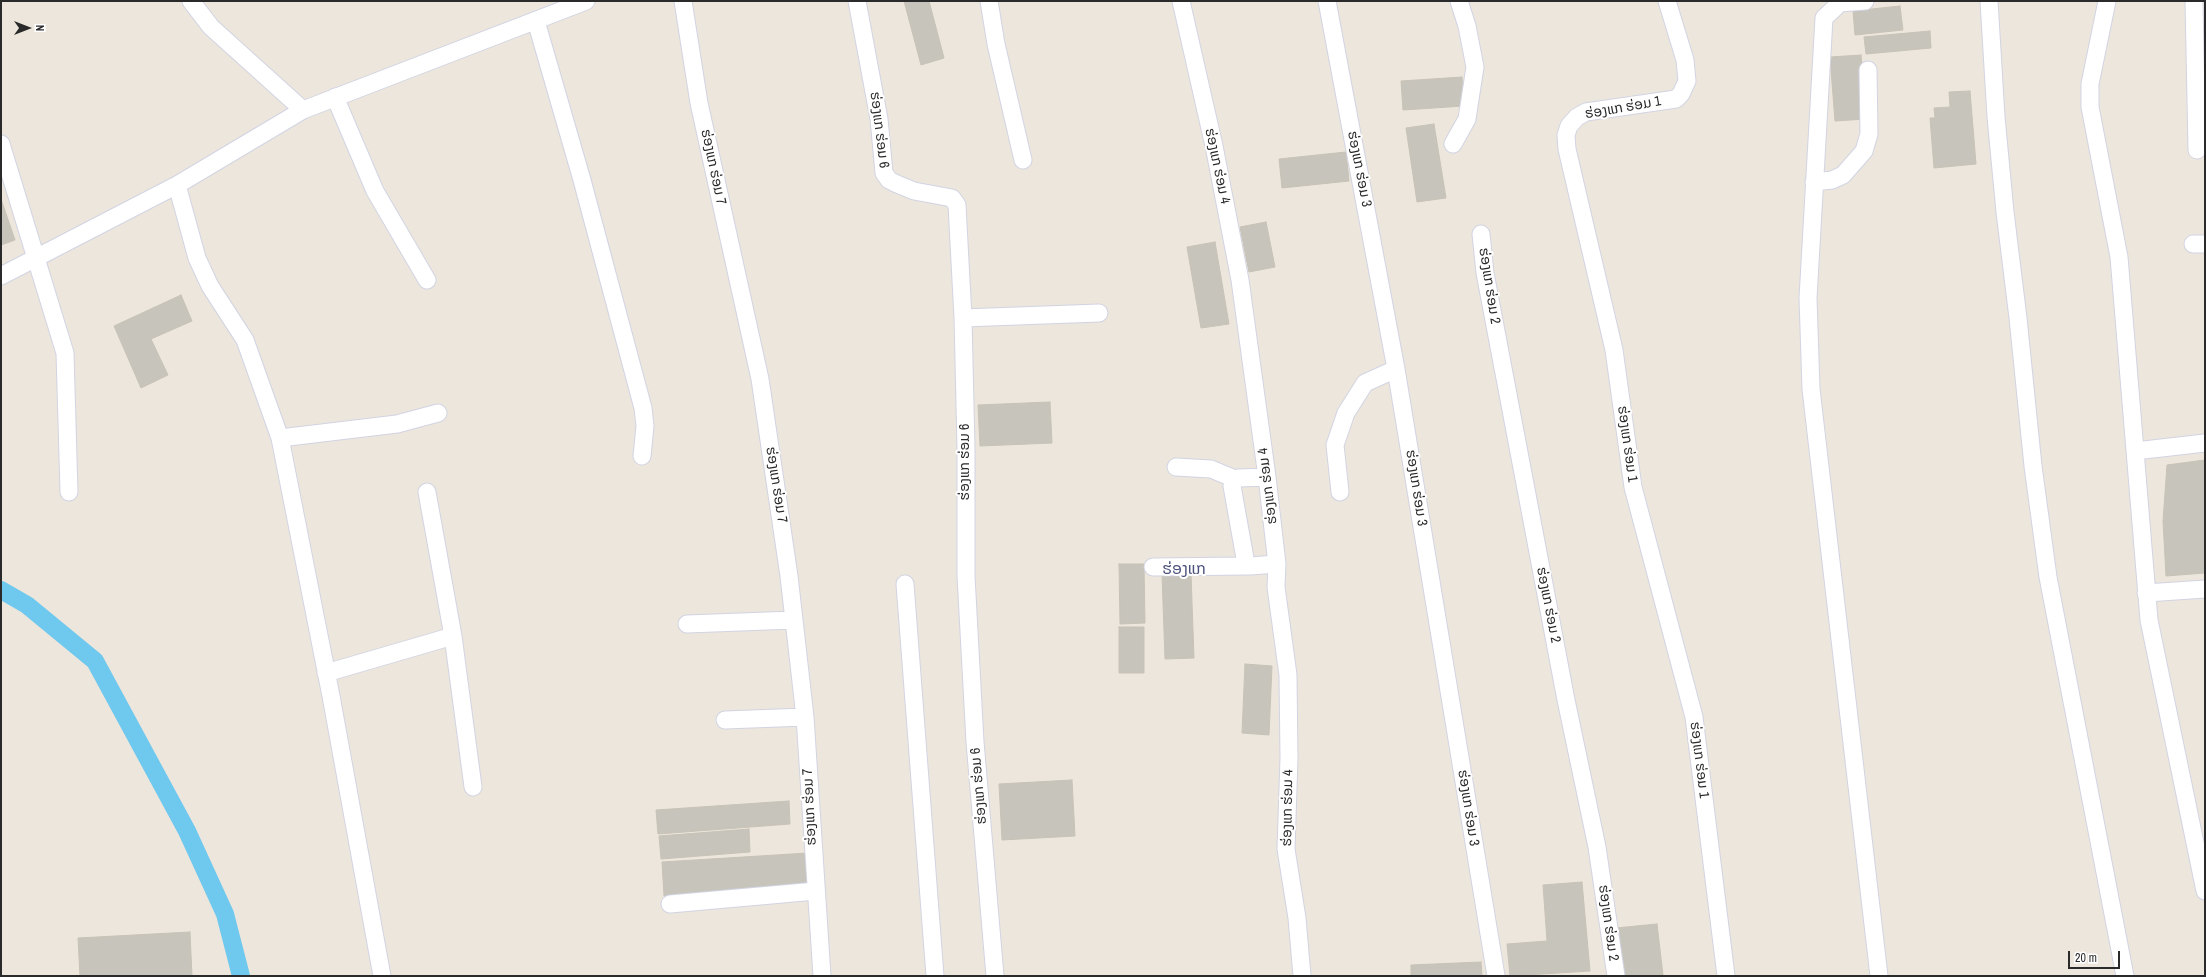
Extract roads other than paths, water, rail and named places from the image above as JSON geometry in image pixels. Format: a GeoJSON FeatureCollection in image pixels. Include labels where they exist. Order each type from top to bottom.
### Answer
{"type":"FeatureCollection","features":[{"type":"Feature","properties":{"kind":"street"},"geometry":{"type":"LineString","coordinates":[[191,1],[210,27],[303,110]]}},
{"type":"Feature","properties":{"kind":"street"},"geometry":{"type":"LineString","coordinates":[[1,276],[177,185],[303,110],[586,1]]}},
{"type":"Feature","properties":{"kind":"street","name":"ຮ່ອງແກ ຮ່ອມ 7"},"geometry":{"type":"LineString","coordinates":[[683,1],[699,103],[760,379],[794,620],[805,717],[822,976]]}},
{"type":"Feature","properties":{"kind":"street","name":"ຮ່ອງແກ ຮ່ອມ 6"},"geometry":{"type":"LineString","coordinates":[[857,1],[879,119],[884,173],[889,180],[897,184],[914,191],[952,198],[957,205],[963,318],[966,449],[966,576],[975,742],[995,976]]}},
{"type":"Feature","properties":{"kind":"street"},"geometry":{"type":"LineString","coordinates":[[989,1],[996,44],[1023,160]]}},
{"type":"Feature","properties":{"kind":"street","name":"ຮ່ອງແກ ຮ່ອມ 4"},"geometry":{"type":"LineString","coordinates":[[1181,1],[1214,146],[1240,280],[1267,477],[1277,564],[1276,587],[1288,675],[1289,758],[1286,848],[1297,918],[1302,976]]}},
{"type":"Feature","properties":{"kind":"street","name":"ຮ່ອງແກ ຮ່ອມ 3"},"geometry":{"type":"LineString","coordinates":[[1327,1],[1396,369],[1496,976]]}},
{"type":"Feature","properties":{"kind":"street"},"geometry":{"type":"LineString","coordinates":[[1453,144],[1467,119],[1475,67],[1467,26],[1459,1]]}},
{"type":"Feature","properties":{"kind":"street","name":"ຮ່ອງແກ ຮ່ອມ 1"},"geometry":{"type":"LineString","coordinates":[[1667,1],[1686,65],[1687,81],[1681,94],[1676,99],[1586,112],[1576,117],[1569,126],[1566,135],[1567,149],[1614,350],[1633,487],[1694,717],[1726,976]]}},
{"type":"Feature","properties":{"kind":"street"},"geometry":{"type":"LineString","coordinates":[[1865,1],[1840,3],[1831,9],[1824,18],[1808,298],[1810,389],[1879,976]]}},
{"type":"Feature","properties":{"kind":"street"},"geometry":{"type":"LineString","coordinates":[[1989,1],[1998,139],[2005,212],[2018,318],[2033,466],[2048,577],[2126,976]]}},
{"type":"Feature","properties":{"kind":"street"},"geometry":{"type":"LineString","coordinates":[[2106,1],[2090,84],[2090,107],[2119,256],[2149,620],[2205,891]]}},
{"type":"Feature","properties":{"kind":"street"},"geometry":{"type":"LineString","coordinates":[[2194,1],[2196,150]]}},
{"type":"Feature","properties":{"kind":"street"},"geometry":{"type":"LineString","coordinates":[[536,21],[584,187],[643,408],[645,426],[642,456]]}},
{"type":"Feature","properties":{"kind":"street"},"geometry":{"type":"LineString","coordinates":[[1814,182],[1832,180],[1843,175],[1864,151],[1869,134],[1868,70]]}},
{"type":"Feature","properties":{"kind":"street"},"geometry":{"type":"LineString","coordinates":[[335,97],[375,191],[427,280]]}},
{"type":"Feature","properties":{"kind":"street"},"geometry":{"type":"LineString","coordinates":[[1,144],[65,353],[69,492]]}},
{"type":"Feature","properties":{"kind":"street"},"geometry":{"type":"LineString","coordinates":[[177,185],[197,258],[210,286],[245,340],[280,438],[326,673],[382,976]]}},
{"type":"Feature","properties":{"kind":"street","name":"ຮ່ອງແກ ຮ່ອມ 2"},"geometry":{"type":"LineString","coordinates":[[1481,234],[1485,273],[1566,700],[1597,847],[1616,976]]}},
{"type":"Feature","properties":{"kind":"street"},"geometry":{"type":"LineString","coordinates":[[963,318],[1099,313]]}},
{"type":"Feature","properties":{"kind":"street"},"geometry":{"type":"LineString","coordinates":[[1340,492],[1335,445],[1346,413],[1365,383],[1396,369]]}},
{"type":"Feature","properties":{"kind":"street"},"geometry":{"type":"LineString","coordinates":[[280,438],[397,424],[438,413]]}},
{"type":"Feature","properties":{"kind":"street"},"geometry":{"type":"LineString","coordinates":[[2135,451],[2205,443]]}},
{"type":"Feature","properties":{"kind":"street"},"geometry":{"type":"LineString","coordinates":[[1176,467],[1211,469],[1235,479],[1267,477]]}},
{"type":"Feature","properties":{"kind":"street"},"geometry":{"type":"LineString","coordinates":[[1235,479],[1232,486],[1248,566]]}},
{"type":"Feature","properties":{"kind":"street"},"geometry":{"type":"LineString","coordinates":[[427,492],[453,636],[473,787]]}},
{"type":"Feature","properties":{"kind":"street"},"geometry":{"type":"LineString","coordinates":[[1153,567],[1248,566],[1277,564]]}},
{"type":"Feature","properties":{"kind":"street"},"geometry":{"type":"LineString","coordinates":[[905,584],[935,976]]}},
{"type":"Feature","properties":{"kind":"street"},"geometry":{"type":"LineString","coordinates":[[2146,593],[2205,589]]}},
{"type":"Feature","properties":{"kind":"street"},"geometry":{"type":"LineString","coordinates":[[687,624],[794,620]]}},
{"type":"Feature","properties":{"kind":"street"},"geometry":{"type":"LineString","coordinates":[[326,673],[453,636]]}},
{"type":"Feature","properties":{"kind":"street"},"geometry":{"type":"LineString","coordinates":[[725,720],[805,717]]}},
{"type":"Feature","properties":{"kind":"street"},"geometry":{"type":"LineString","coordinates":[[670,904],[816,891]]}},
{"type":"Feature","properties":{"kind":"waterway"},"geometry":{"type":"LineString","coordinates":[[1,590],[27,605],[95,661],[187,831],[225,914],[241,976]]}},
{"type":"Feature","properties":{"kind":"district","name":"ຮ່ອງແກ"},"geometry":{"type":"Point","coordinates":[1184,570]}}]}
